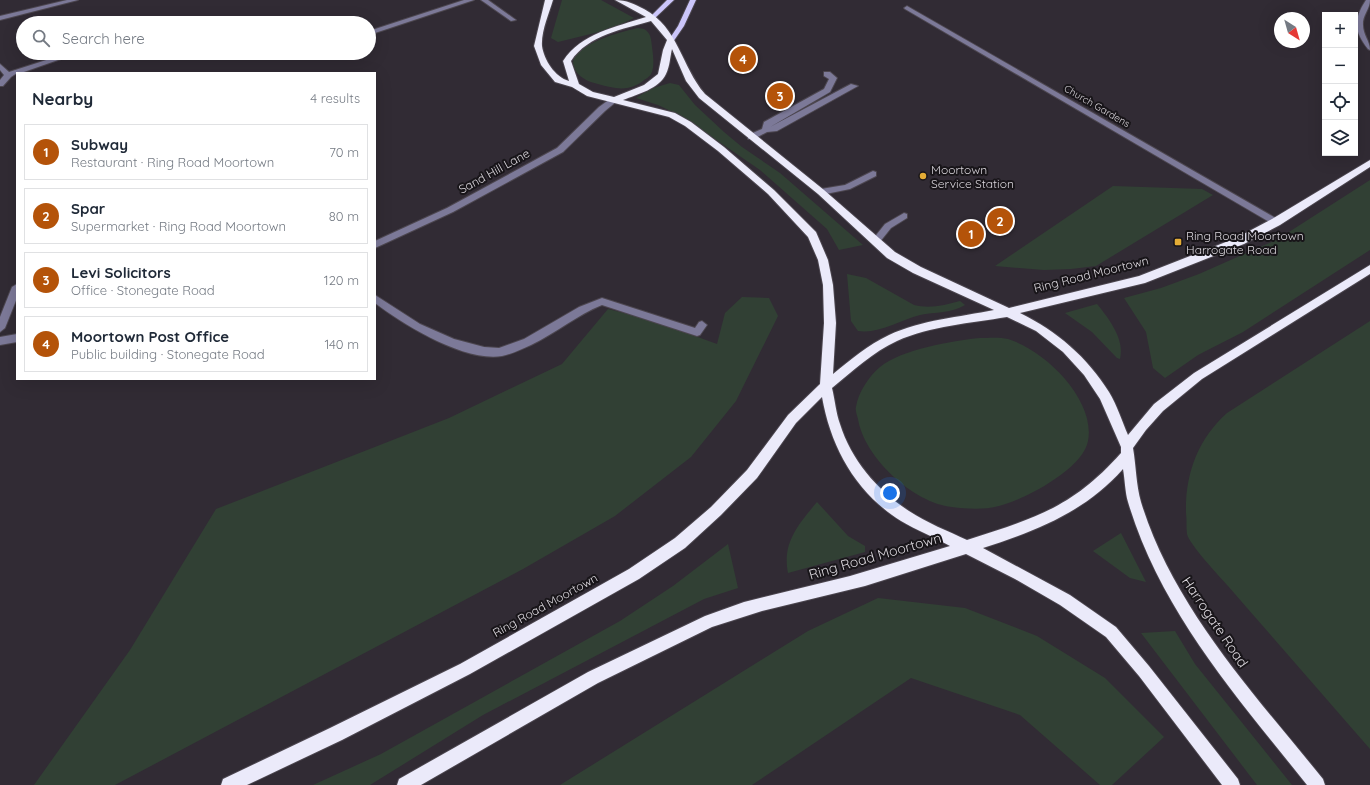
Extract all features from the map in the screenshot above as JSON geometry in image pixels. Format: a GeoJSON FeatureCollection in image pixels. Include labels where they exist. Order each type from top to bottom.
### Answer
{"type":"FeatureCollection","features":[{"type":"Feature","properties":{"kind":"highway"},"geometry":{"type":"LineString","coordinates":[[549,0],[539,36],[538,46],[541,58],[545,65],[558,80],[575,86],[590,94],[658,110],[672,115],[688,124],[771,192],[812,235],[823,260],[828,286],[830,323],[826,386],[833,423],[843,449],[857,471],[881,498],[905,516],[1020,574],[1065,600],[1111,632],[1144,671],[1232,785]]}},
{"type":"Feature","properties":{"kind":"highway","name":"Harrogate Road"},"geometry":{"type":"LineString","coordinates":[[619,0],[652,18],[666,31],[694,88],[821,192],[891,255],[917,270],[967,292],[1040,328],[1066,349],[1088,372],[1105,396],[1127,451],[1134,501],[1143,527],[1158,562],[1182,608],[1221,666],[1317,785]]}},
{"type":"Feature","properties":{"kind":"highway"},"geometry":{"type":"LineString","coordinates":[[575,86],[567,61],[570,53],[578,46],[595,38],[652,18]]}},
{"type":"Feature","properties":{"kind":"highway"},"geometry":{"type":"LineString","coordinates":[[613,100],[654,83],[662,75],[665,51],[671,41]]}},
{"type":"Feature","properties":{"kind":"highway","name":"Ring Road Moortown"},"geometry":{"type":"LineString","coordinates":[[229,785],[336,734],[465,669],[634,574],[680,542],[716,511],[752,474],[792,419],[826,386],[867,353],[893,338],[929,327],[1008,312],[1141,280],[1203,257],[1276,222],[1370,163]]}},
{"type":"Feature","properties":{"kind":"highway"},"geometry":{"type":"LineString","coordinates":[[1127,451],[1135,433],[1149,416],[1175,393],[1198,376],[1370,268]]}},
{"type":"Feature","properties":{"kind":"highway","name":"Ring Road Moortown"},"geometry":{"type":"LineString","coordinates":[[405,785],[613,665],[712,621],[765,603],[850,583],[926,562],[967,547],[1030,528],[1058,515],[1085,498],[1109,478],[1127,451]]}},
{"type":"Feature","properties":{"kind":"main road"},"geometry":{"type":"LineString","coordinates":[[652,18],[671,0]]}},
{"type":"Feature","properties":{"kind":"main road"},"geometry":{"type":"LineString","coordinates":[[671,41],[681,26],[693,0]]}},
{"type":"Feature","properties":{"kind":"street"},"geometry":{"type":"LineString","coordinates":[[0,18],[75,0]]}},
{"type":"Feature","properties":{"kind":"street"},"geometry":{"type":"LineString","coordinates":[[376,31],[471,0]]}},
{"type":"Feature","properties":{"kind":"street"},"geometry":{"type":"LineString","coordinates":[[484,0],[513,20]]}},
{"type":"Feature","properties":{"kind":"street"},"geometry":{"type":"LineString","coordinates":[[1369,0],[1361,11],[1359,30],[1370,48]]}},
{"type":"Feature","properties":{"kind":"street","name":"Church Gardens"},"geometry":{"type":"LineString","coordinates":[[906,8],[1276,222]]}},
{"type":"Feature","properties":{"kind":"street"},"geometry":{"type":"LineString","coordinates":[[17,72],[54,60]]}},
{"type":"Feature","properties":{"kind":"street"},"geometry":{"type":"LineString","coordinates":[[0,66],[8,75]]}},
{"type":"Feature","properties":{"kind":"street"},"geometry":{"type":"LineString","coordinates":[[0,84],[8,75],[16,72]]}},
{"type":"Feature","properties":{"kind":"street"},"geometry":{"type":"LineString","coordinates":[[765,130],[767,124],[827,90],[833,78],[827,74]]}},
{"type":"Feature","properties":{"kind":"street"},"geometry":{"type":"LineString","coordinates":[[751,136],[765,130],[774,129],[854,86]]}},
{"type":"Feature","properties":{"kind":"street","name":"Sand Hill Lane"},"geometry":{"type":"LineString","coordinates":[[376,245],[450,210],[560,150],[613,100]]}},
{"type":"Feature","properties":{"kind":"street"},"geometry":{"type":"LineString","coordinates":[[821,192],[847,187],[873,174]]}},
{"type":"Feature","properties":{"kind":"street"},"geometry":{"type":"LineString","coordinates":[[876,241],[888,226],[904,216]]}},
{"type":"Feature","properties":{"kind":"street"},"geometry":{"type":"LineString","coordinates":[[0,328],[16,289]]}},
{"type":"Feature","properties":{"kind":"street"},"geometry":{"type":"LineString","coordinates":[[376,299],[428,332],[468,349],[500,352],[528,342],[589,306],[602,301],[697,332],[702,325]]}},
{"type":"Feature","properties":{"kind":"street"},"geometry":{"type":"LineString","coordinates":[[0,341],[16,338]]}},
{"type":"Feature","properties":{"kind":"green space"},"geometry":{"type":"Polygon","coordinates":[[[562,0],[601,0],[634,18],[611,29],[558,42],[551,38],[562,0]]]}},
{"type":"Feature","properties":{"kind":"green space"},"geometry":{"type":"Polygon","coordinates":[[[638,28],[644,29],[649,34],[653,61],[651,74],[639,84],[628,88],[616,88],[595,83],[578,74],[574,67],[574,59],[579,52],[587,46],[609,36],[638,28]]]}},
{"type":"Feature","properties":{"kind":"green space"},"geometry":{"type":"Polygon","coordinates":[[[670,83],[679,85],[695,105],[724,132],[742,147],[780,173],[863,245],[839,250],[827,229],[760,170],[683,117],[658,105],[636,98],[650,89],[670,83]]]}},
{"type":"Feature","properties":{"kind":"green space"},"geometry":{"type":"Polygon","coordinates":[[[1370,180],[1370,250],[1243,332],[1198,355],[1165,378],[1153,368],[1146,332],[1124,298],[1161,288],[1199,274],[1278,239],[1370,180]]]}},
{"type":"Feature","properties":{"kind":"green space"},"geometry":{"type":"Polygon","coordinates":[[[1113,186],[1202,189],[1213,195],[1096,266],[1044,270],[995,266],[1113,186]]]}},
{"type":"Feature","properties":{"kind":"green space"},"geometry":{"type":"Polygon","coordinates":[[[847,274],[866,278],[914,305],[932,307],[960,301],[965,305],[955,310],[912,317],[882,329],[858,331],[851,321],[847,274]]]}},
{"type":"Feature","properties":{"kind":"green space"},"geometry":{"type":"Polygon","coordinates":[[[742,297],[769,298],[778,316],[736,401],[691,457],[615,516],[523,569],[115,785],[34,785],[130,650],[216,509],[449,418],[562,364],[608,309],[651,320],[717,344],[725,313],[742,297]]]}},
{"type":"Feature","properties":{"kind":"green space"},"geometry":{"type":"Polygon","coordinates":[[[1097,304],[1111,323],[1118,337],[1121,352],[1120,359],[1117,358],[1092,332],[1065,313],[1097,304]]]}},
{"type":"Feature","properties":{"kind":"green space"},"geometry":{"type":"Polygon","coordinates":[[[1370,321],[1370,749],[1193,545],[1187,534],[1186,499],[1195,458],[1208,434],[1227,413],[1370,321]]]}},
{"type":"Feature","properties":{"kind":"green space"},"geometry":{"type":"Polygon","coordinates":[[[980,338],[1008,339],[1022,345],[1052,365],[1076,394],[1084,409],[1088,425],[1088,441],[1084,452],[1076,462],[1064,472],[1051,482],[1010,503],[981,509],[952,507],[937,504],[922,497],[907,487],[893,476],[880,462],[862,434],[856,413],[857,402],[868,380],[880,367],[889,361],[901,355],[928,347],[980,338]]]}},
{"type":"Feature","properties":{"kind":"green space"},"geometry":{"type":"Polygon","coordinates":[[[817,502],[848,536],[865,546],[865,552],[788,573],[787,552],[793,535],[817,502]]]}},
{"type":"Feature","properties":{"kind":"green space"},"geometry":{"type":"Polygon","coordinates":[[[1121,533],[1146,582],[1130,578],[1093,551],[1121,533]]]}},
{"type":"Feature","properties":{"kind":"green space"},"geometry":{"type":"Polygon","coordinates":[[[728,544],[738,588],[704,599],[483,715],[370,785],[313,785],[381,754],[620,621],[673,586],[728,544]]]}},
{"type":"Feature","properties":{"kind":"green space"},"geometry":{"type":"Polygon","coordinates":[[[878,598],[965,608],[1037,636],[1105,678],[1164,737],[1112,785],[1100,785],[1020,715],[911,678],[752,785],[560,785],[808,631],[878,598]]]}},
{"type":"Feature","properties":{"kind":"green space"},"geometry":{"type":"Polygon","coordinates":[[[1175,631],[1195,664],[1292,785],[1257,785],[1141,633],[1175,631]]]}},
{"type":"Feature","properties":{"kind":"place","name":"Moortown Post Office"},"geometry":{"type":"Point","coordinates":[743,59]}},
{"type":"Feature","properties":{"kind":"place","name":"Levi Solicitors"},"geometry":{"type":"Point","coordinates":[780,96]}},
{"type":"Feature","properties":{"kind":"place","name":"Moortown Service Station"},"geometry":{"type":"Point","coordinates":[923,176]}},
{"type":"Feature","properties":{"kind":"place","name":"Spar"},"geometry":{"type":"Point","coordinates":[1000,221]}},
{"type":"Feature","properties":{"kind":"place","name":"Subway"},"geometry":{"type":"Point","coordinates":[971,234]}},
{"type":"Feature","properties":{"kind":"place","name":"Ring Road Moortown Harrogate Road"},"geometry":{"type":"Point","coordinates":[1178,242]}}]}
